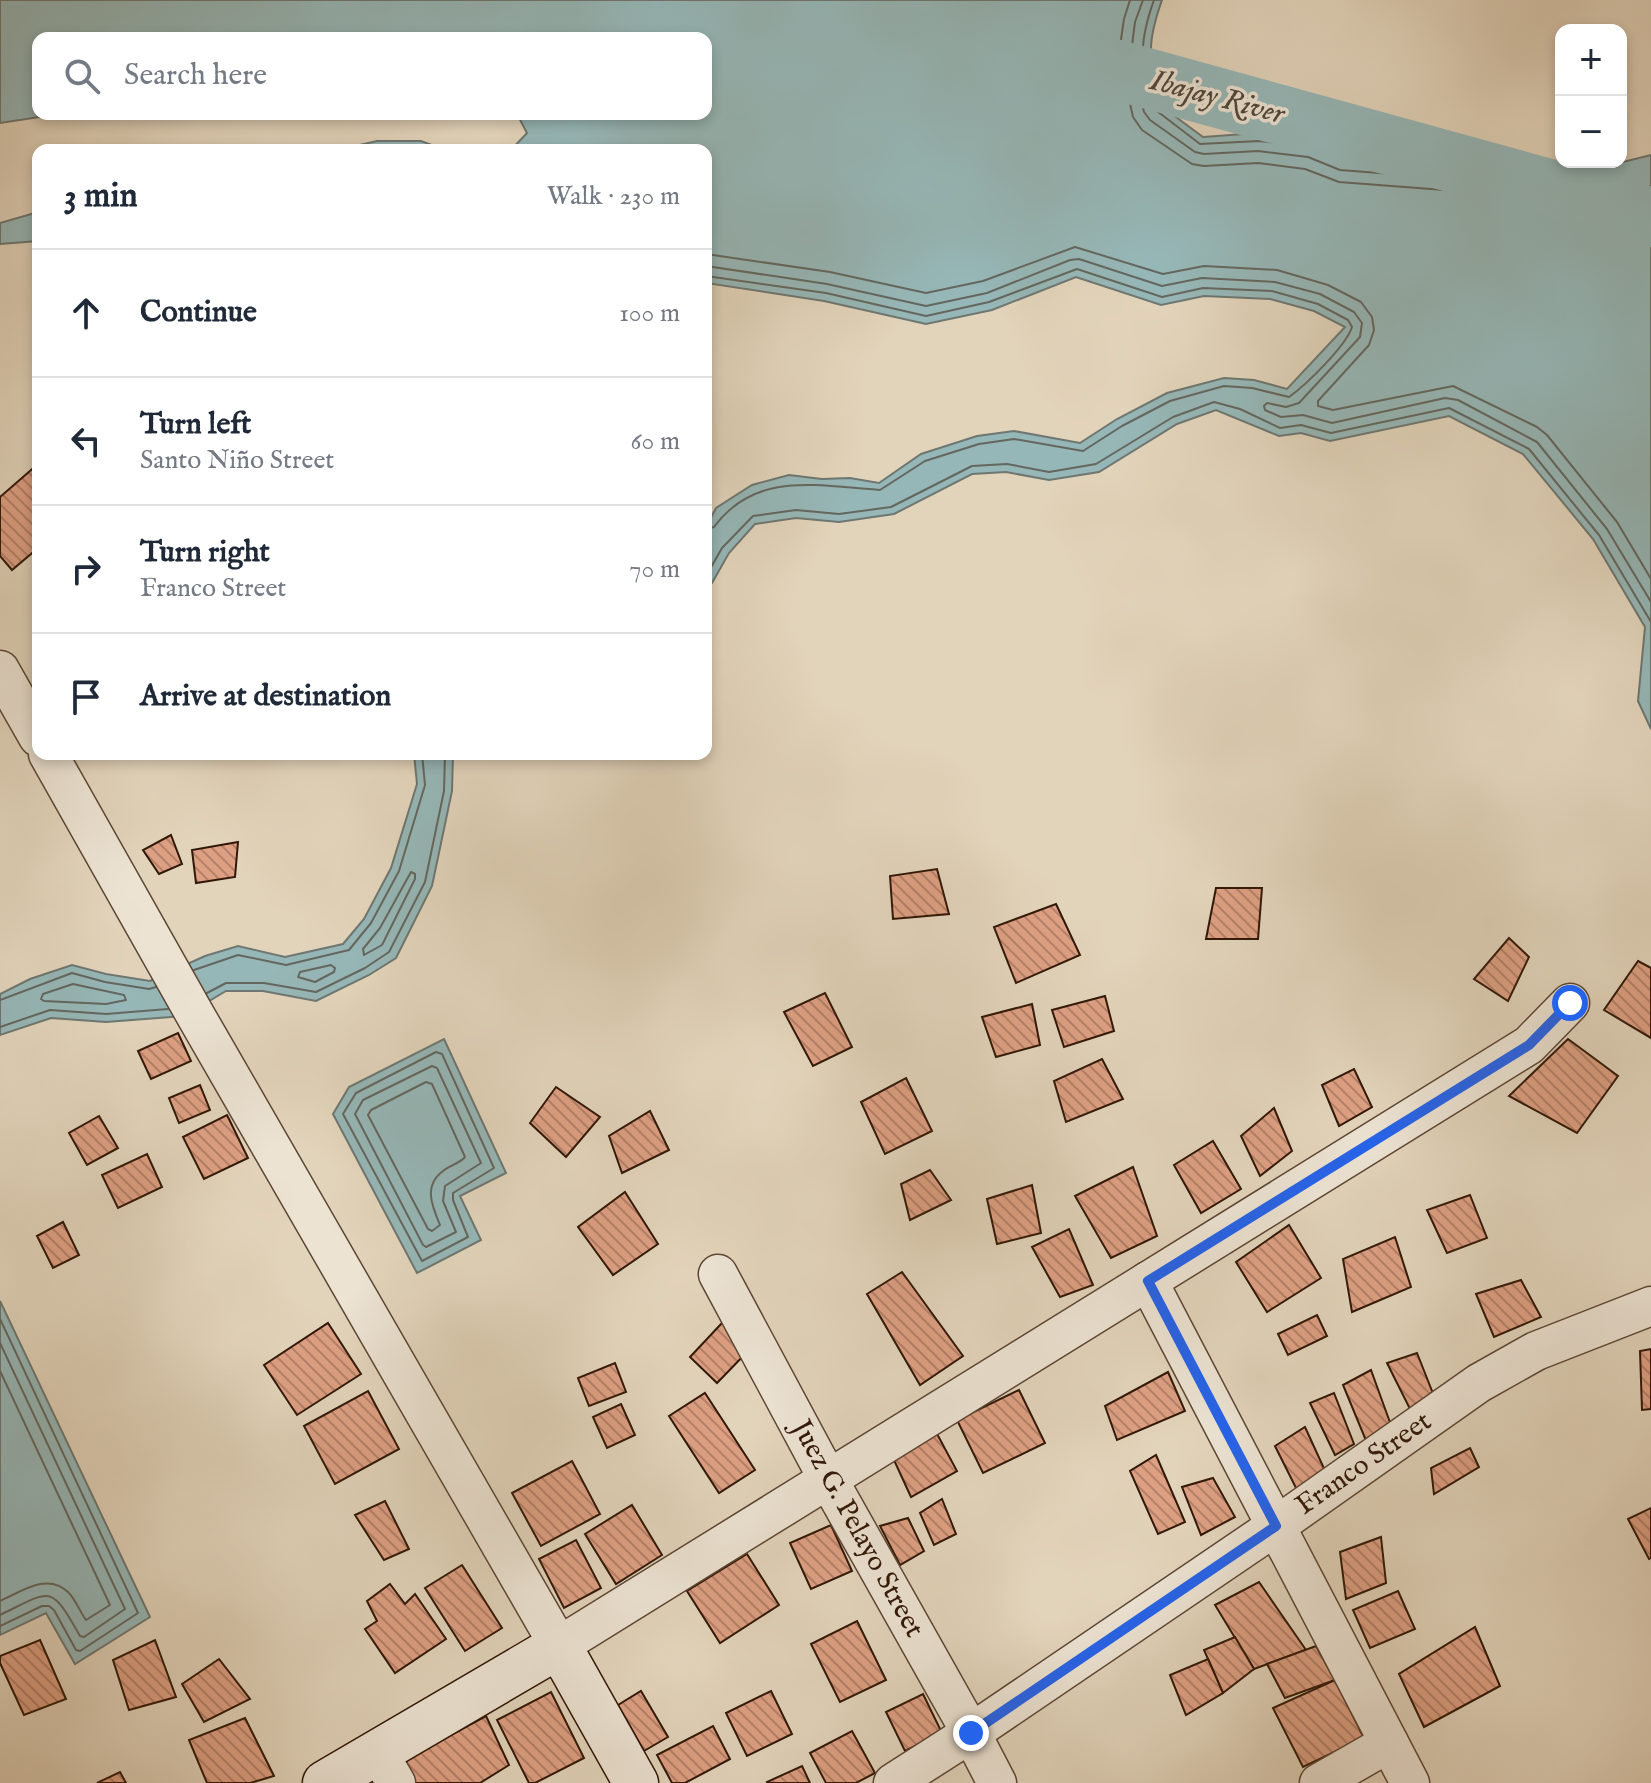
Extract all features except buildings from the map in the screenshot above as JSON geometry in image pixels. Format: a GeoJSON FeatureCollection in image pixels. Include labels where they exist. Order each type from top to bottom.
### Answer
{"type":"FeatureCollection","features":[{"type":"Feature","properties":{"kind":"street"},"geometry":{"type":"LineString","coordinates":[[0,670],[32,726]]}},
{"type":"Feature","properties":{"kind":"street"},"geometry":{"type":"LineString","coordinates":[[51,760],[636,1783]]}},
{"type":"Feature","properties":{"kind":"street"},"geometry":{"type":"LineString","coordinates":[[325,1783],[387,1767],[559,1646],[1529,1045],[1570,1003]]}},
{"type":"Feature","properties":{"kind":"street","name":"Juez G. Pelayo Street"},"geometry":{"type":"LineString","coordinates":[[718,1274],[997,1783]]}},
{"type":"Feature","properties":{"kind":"street"},"geometry":{"type":"LineString","coordinates":[[1148,1281],[1410,1783]]}},
{"type":"Feature","properties":{"kind":"street","name":"Franco Street"},"geometry":{"type":"LineString","coordinates":[[893,1783],[1276,1526],[1479,1383],[1536,1351],[1651,1306]]}},
{"type":"Feature","properties":{"kind":"street"},"geometry":{"type":"LineString","coordinates":[[1319,1783],[1389,1743]]}},
{"type":"Feature","properties":{"kind":"water"},"geometry":{"type":"Polygon","coordinates":[[[0,0],[1162,0],[1151,42],[1161,106],[1203,137],[1258,133],[1313,139],[1343,152],[1555,168],[1627,168],[1627,161],[1651,155],[1651,729],[1638,701],[1645,627],[1593,539],[1523,454],[1449,416],[1330,441],[1301,433],[1279,436],[1216,410],[1177,424],[1099,472],[1049,480],[1006,472],[972,474],[894,514],[839,522],[796,518],[755,524],[729,553],[712,583],[712,516],[716,508],[752,485],[789,475],[850,478],[879,483],[921,454],[977,436],[1014,431],[1080,443],[1167,393],[1224,378],[1254,380],[1287,389],[1345,327],[1314,311],[1270,299],[1204,296],[1161,305],[1076,277],[992,310],[926,324],[824,301],[712,284],[712,144],[517,144],[527,133],[520,120],[712,120],[712,32],[32,32],[32,118],[0,123],[0,0]]]}},
{"type":"Feature","properties":{"kind":"water"},"geometry":{"type":"Polygon","coordinates":[[[421,141],[429,144],[364,144],[421,141]]]}},
{"type":"Feature","properties":{"kind":"water"},"geometry":{"type":"Polygon","coordinates":[[[32,214],[32,241],[0,244],[0,223],[32,214]]]}},
{"type":"Feature","properties":{"kind":"water"},"geometry":{"type":"Polygon","coordinates":[[[415,760],[453,760],[452,791],[432,886],[396,958],[369,975],[316,1001],[263,991],[226,991],[184,1016],[106,1022],[51,1018],[0,1035],[0,994],[30,979],[72,965],[150,981],[205,956],[238,946],[285,957],[343,944],[364,919],[391,868],[417,784],[415,760]]]}},
{"type":"Feature","properties":{"kind":"water"},"geometry":{"type":"Polygon","coordinates":[[[444,1039],[506,1173],[460,1196],[481,1240],[417,1273],[333,1114],[349,1087],[444,1039]]]}},
{"type":"Feature","properties":{"kind":"water"},"geometry":{"type":"Polygon","coordinates":[[[0,1301],[150,1617],[75,1664],[46,1613],[0,1635],[0,1301]]]}},
{"type":"Feature","properties":{"kind":"waterway","name":"Ibajay River"},"geometry":{"type":"LineString","coordinates":[[1077,59],[1651,217]]}},
{"type":"Feature","properties":{"kind":"route"},"geometry":{"type":"LineString","coordinates":[[971,1733],[1276,1526],[1148,1281],[1529,1045],[1570,1003]]}}]}
